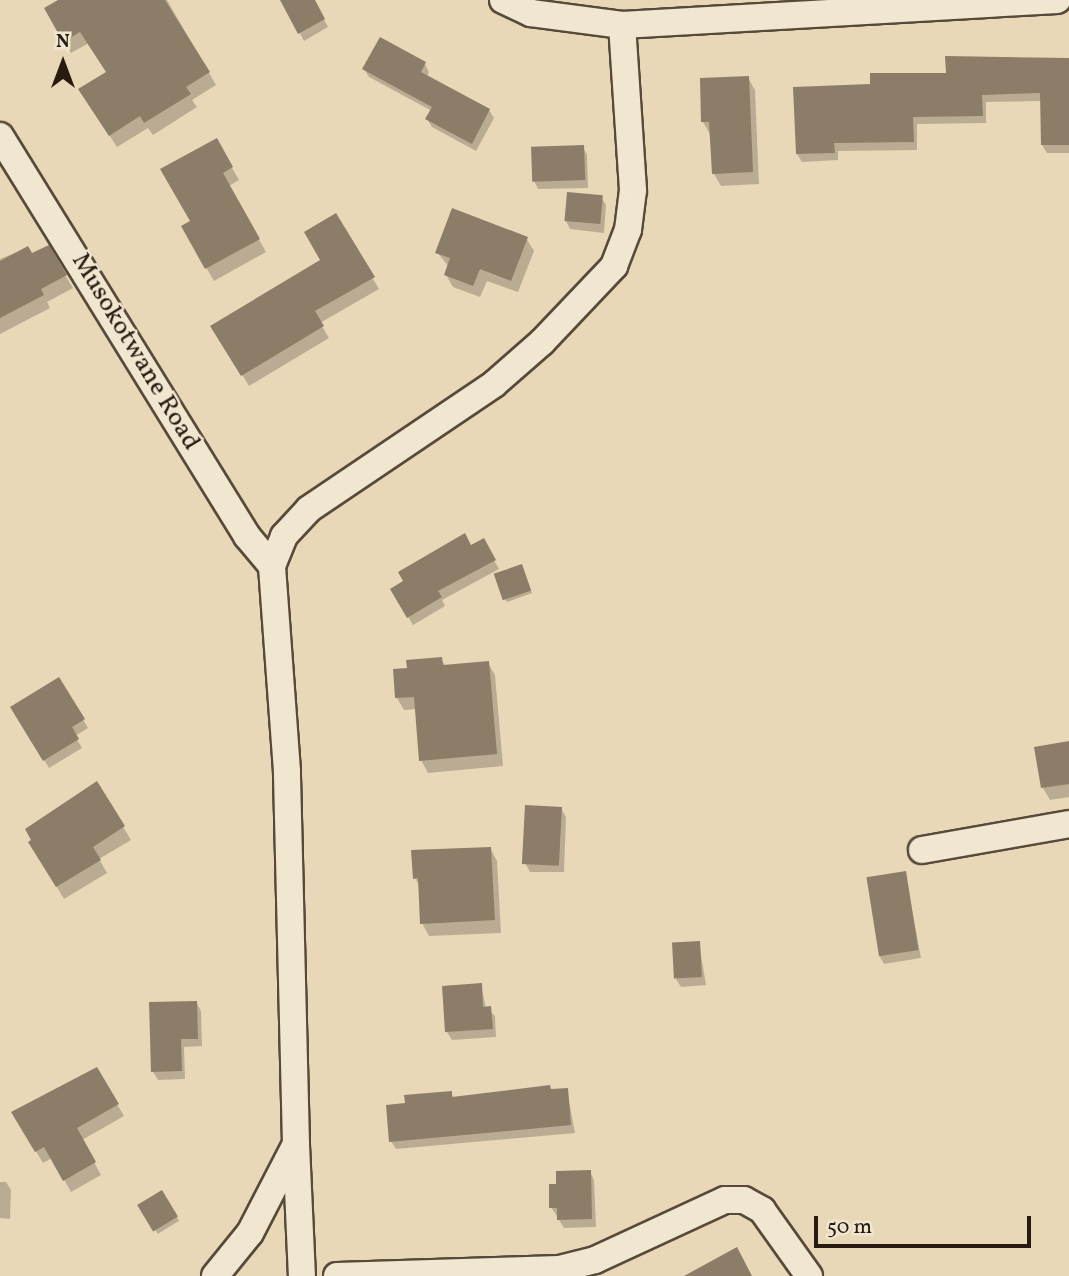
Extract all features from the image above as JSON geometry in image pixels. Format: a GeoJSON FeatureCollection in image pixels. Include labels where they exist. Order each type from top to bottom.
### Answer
{"type":"FeatureCollection","features":[{"type":"Feature","properties":{"kind":"street"},"geometry":{"type":"LineString","coordinates":[[503,0],[541,16],[622,25],[837,5],[1057,0]]}},
{"type":"Feature","properties":{"kind":"street"},"geometry":{"type":"LineString","coordinates":[[302,1276],[287,771],[272,566],[284,536],[309,509],[494,384],[542,342],[614,267],[628,230],[633,190],[622,25]]}},
{"type":"Feature","properties":{"kind":"street","name":"Musokotwane Road"},"geometry":{"type":"LineString","coordinates":[[0,136],[247,536],[272,566]]}},
{"type":"Feature","properties":{"kind":"street"},"geometry":{"type":"LineString","coordinates":[[922,850],[1069,824]]}},
{"type":"Feature","properties":{"kind":"street"},"geometry":{"type":"LineString","coordinates":[[215,1276],[250,1233],[296,1144]]}},
{"type":"Feature","properties":{"kind":"street"},"geometry":{"type":"LineString","coordinates":[[337,1276],[559,1269],[594,1261],[724,1200],[744,1200],[762,1210],[809,1276]]}},
{"type":"Feature","properties":{"kind":"building"},"geometry":{"type":"Polygon","coordinates":[[[58,0],[165,0],[210,72],[186,87],[191,94],[144,123],[140,116],[109,136],[78,89],[106,72],[80,32],[63,42],[44,8],[58,0]]]}},
{"type":"Feature","properties":{"kind":"building"},"geometry":{"type":"Polygon","coordinates":[[[280,0],[315,0],[325,19],[298,34],[280,0]]]}},
{"type":"Feature","properties":{"kind":"building"},"geometry":{"type":"Polygon","coordinates":[[[380,37],[426,62],[421,72],[490,109],[472,144],[425,119],[432,107],[362,69],[380,37]]]}},
{"type":"Feature","properties":{"kind":"building"},"geometry":{"type":"Polygon","coordinates":[[[945,56],[1069,58],[1069,145],[1041,145],[1040,93],[982,95],[983,116],[913,117],[914,142],[834,143],[835,153],[796,154],[793,87],[870,84],[870,73],[946,73],[945,56]]]}},
{"type":"Feature","properties":{"kind":"building"},"geometry":{"type":"Polygon","coordinates":[[[749,76],[753,172],[712,174],[709,122],[701,122],[700,78],[749,76]]]}},
{"type":"Feature","properties":{"kind":"building"},"geometry":{"type":"Polygon","coordinates":[[[217,138],[233,167],[223,173],[260,239],[205,269],[181,226],[190,221],[160,169],[217,138]]]}},
{"type":"Feature","properties":{"kind":"building"},"geometry":{"type":"Polygon","coordinates":[[[584,145],[585,180],[532,182],[531,147],[584,145]]]}},
{"type":"Feature","properties":{"kind":"building"},"geometry":{"type":"Polygon","coordinates":[[[567,192],[603,195],[600,224],[564,221],[567,192]]]}},
{"type":"Feature","properties":{"kind":"building"},"geometry":{"type":"Polygon","coordinates":[[[452,208],[528,237],[511,281],[480,269],[473,286],[444,275],[450,258],[435,253],[452,208]]]}},
{"type":"Feature","properties":{"kind":"building"},"geometry":{"type":"Polygon","coordinates":[[[336,213],[375,277],[315,311],[324,326],[241,376],[210,326],[320,260],[304,232],[336,213]]]}},
{"type":"Feature","properties":{"kind":"building"},"geometry":{"type":"Polygon","coordinates":[[[49,245],[67,275],[41,289],[44,295],[0,318],[0,261],[28,246],[32,253],[49,245]]]}},
{"type":"Feature","properties":{"kind":"building"},"geometry":{"type":"Polygon","coordinates":[[[465,533],[471,545],[484,538],[496,560],[438,591],[442,597],[407,618],[390,589],[403,581],[398,572],[465,533]]]}},
{"type":"Feature","properties":{"kind":"building"},"geometry":{"type":"Polygon","coordinates":[[[522,564],[531,590],[503,600],[494,574],[522,564]]]}},
{"type":"Feature","properties":{"kind":"building"},"geometry":{"type":"Polygon","coordinates":[[[442,657],[443,665],[489,661],[497,754],[419,761],[414,697],[395,698],[393,669],[407,668],[406,660],[442,657]]]}},
{"type":"Feature","properties":{"kind":"building"},"geometry":{"type":"Polygon","coordinates":[[[59,677],[85,719],[72,727],[79,739],[43,761],[10,707],[59,677]]]}},
{"type":"Feature","properties":{"kind":"building"},"geometry":{"type":"Polygon","coordinates":[[[1069,741],[1069,784],[1041,788],[1034,747],[1069,741]]]}},
{"type":"Feature","properties":{"kind":"building"},"geometry":{"type":"Polygon","coordinates":[[[97,781],[125,826],[93,847],[101,860],[56,887],[28,842],[31,840],[25,829],[97,781]]]}},
{"type":"Feature","properties":{"kind":"building"},"geometry":{"type":"Polygon","coordinates":[[[525,805],[562,807],[559,866],[522,864],[525,805]]]}},
{"type":"Feature","properties":{"kind":"building"},"geometry":{"type":"Polygon","coordinates":[[[491,847],[495,920],[420,924],[418,878],[413,879],[411,850],[491,847]]]}},
{"type":"Feature","properties":{"kind":"building"},"geometry":{"type":"Polygon","coordinates":[[[906,871],[919,950],[879,956],[866,877],[906,871]]]}},
{"type":"Feature","properties":{"kind":"building"},"geometry":{"type":"Polygon","coordinates":[[[700,941],[702,977],[674,978],[672,942],[700,941]]]}},
{"type":"Feature","properties":{"kind":"building"},"geometry":{"type":"Polygon","coordinates":[[[482,983],[483,1007],[491,1006],[493,1029],[445,1032],[442,986],[482,983]]]}},
{"type":"Feature","properties":{"kind":"building"},"geometry":{"type":"Polygon","coordinates":[[[197,1001],[198,1039],[181,1039],[182,1071],[151,1072],[149,1002],[197,1001]]]}},
{"type":"Feature","properties":{"kind":"building"},"geometry":{"type":"Polygon","coordinates":[[[97,1067],[119,1104],[77,1128],[96,1162],[63,1181],[44,1147],[35,1152],[11,1112],[97,1067]]]}},
{"type":"Feature","properties":{"kind":"building"},"geometry":{"type":"Polygon","coordinates":[[[550,1085],[551,1089],[568,1088],[571,1125],[389,1142],[386,1105],[405,1103],[404,1095],[452,1091],[452,1097],[550,1085]]]}},
{"type":"Feature","properties":{"kind":"building"},"geometry":{"type":"Polygon","coordinates":[[[591,1170],[592,1219],[557,1220],[557,1208],[549,1208],[549,1184],[556,1184],[556,1171],[591,1170]]]}},
{"type":"Feature","properties":{"kind":"building"},"geometry":{"type":"Polygon","coordinates":[[[162,1190],[178,1217],[153,1232],[137,1205],[162,1190]]]}},
{"type":"Feature","properties":{"kind":"building"},"geometry":{"type":"Polygon","coordinates":[[[737,1247],[752,1276],[684,1276],[737,1247]]]}}]}
